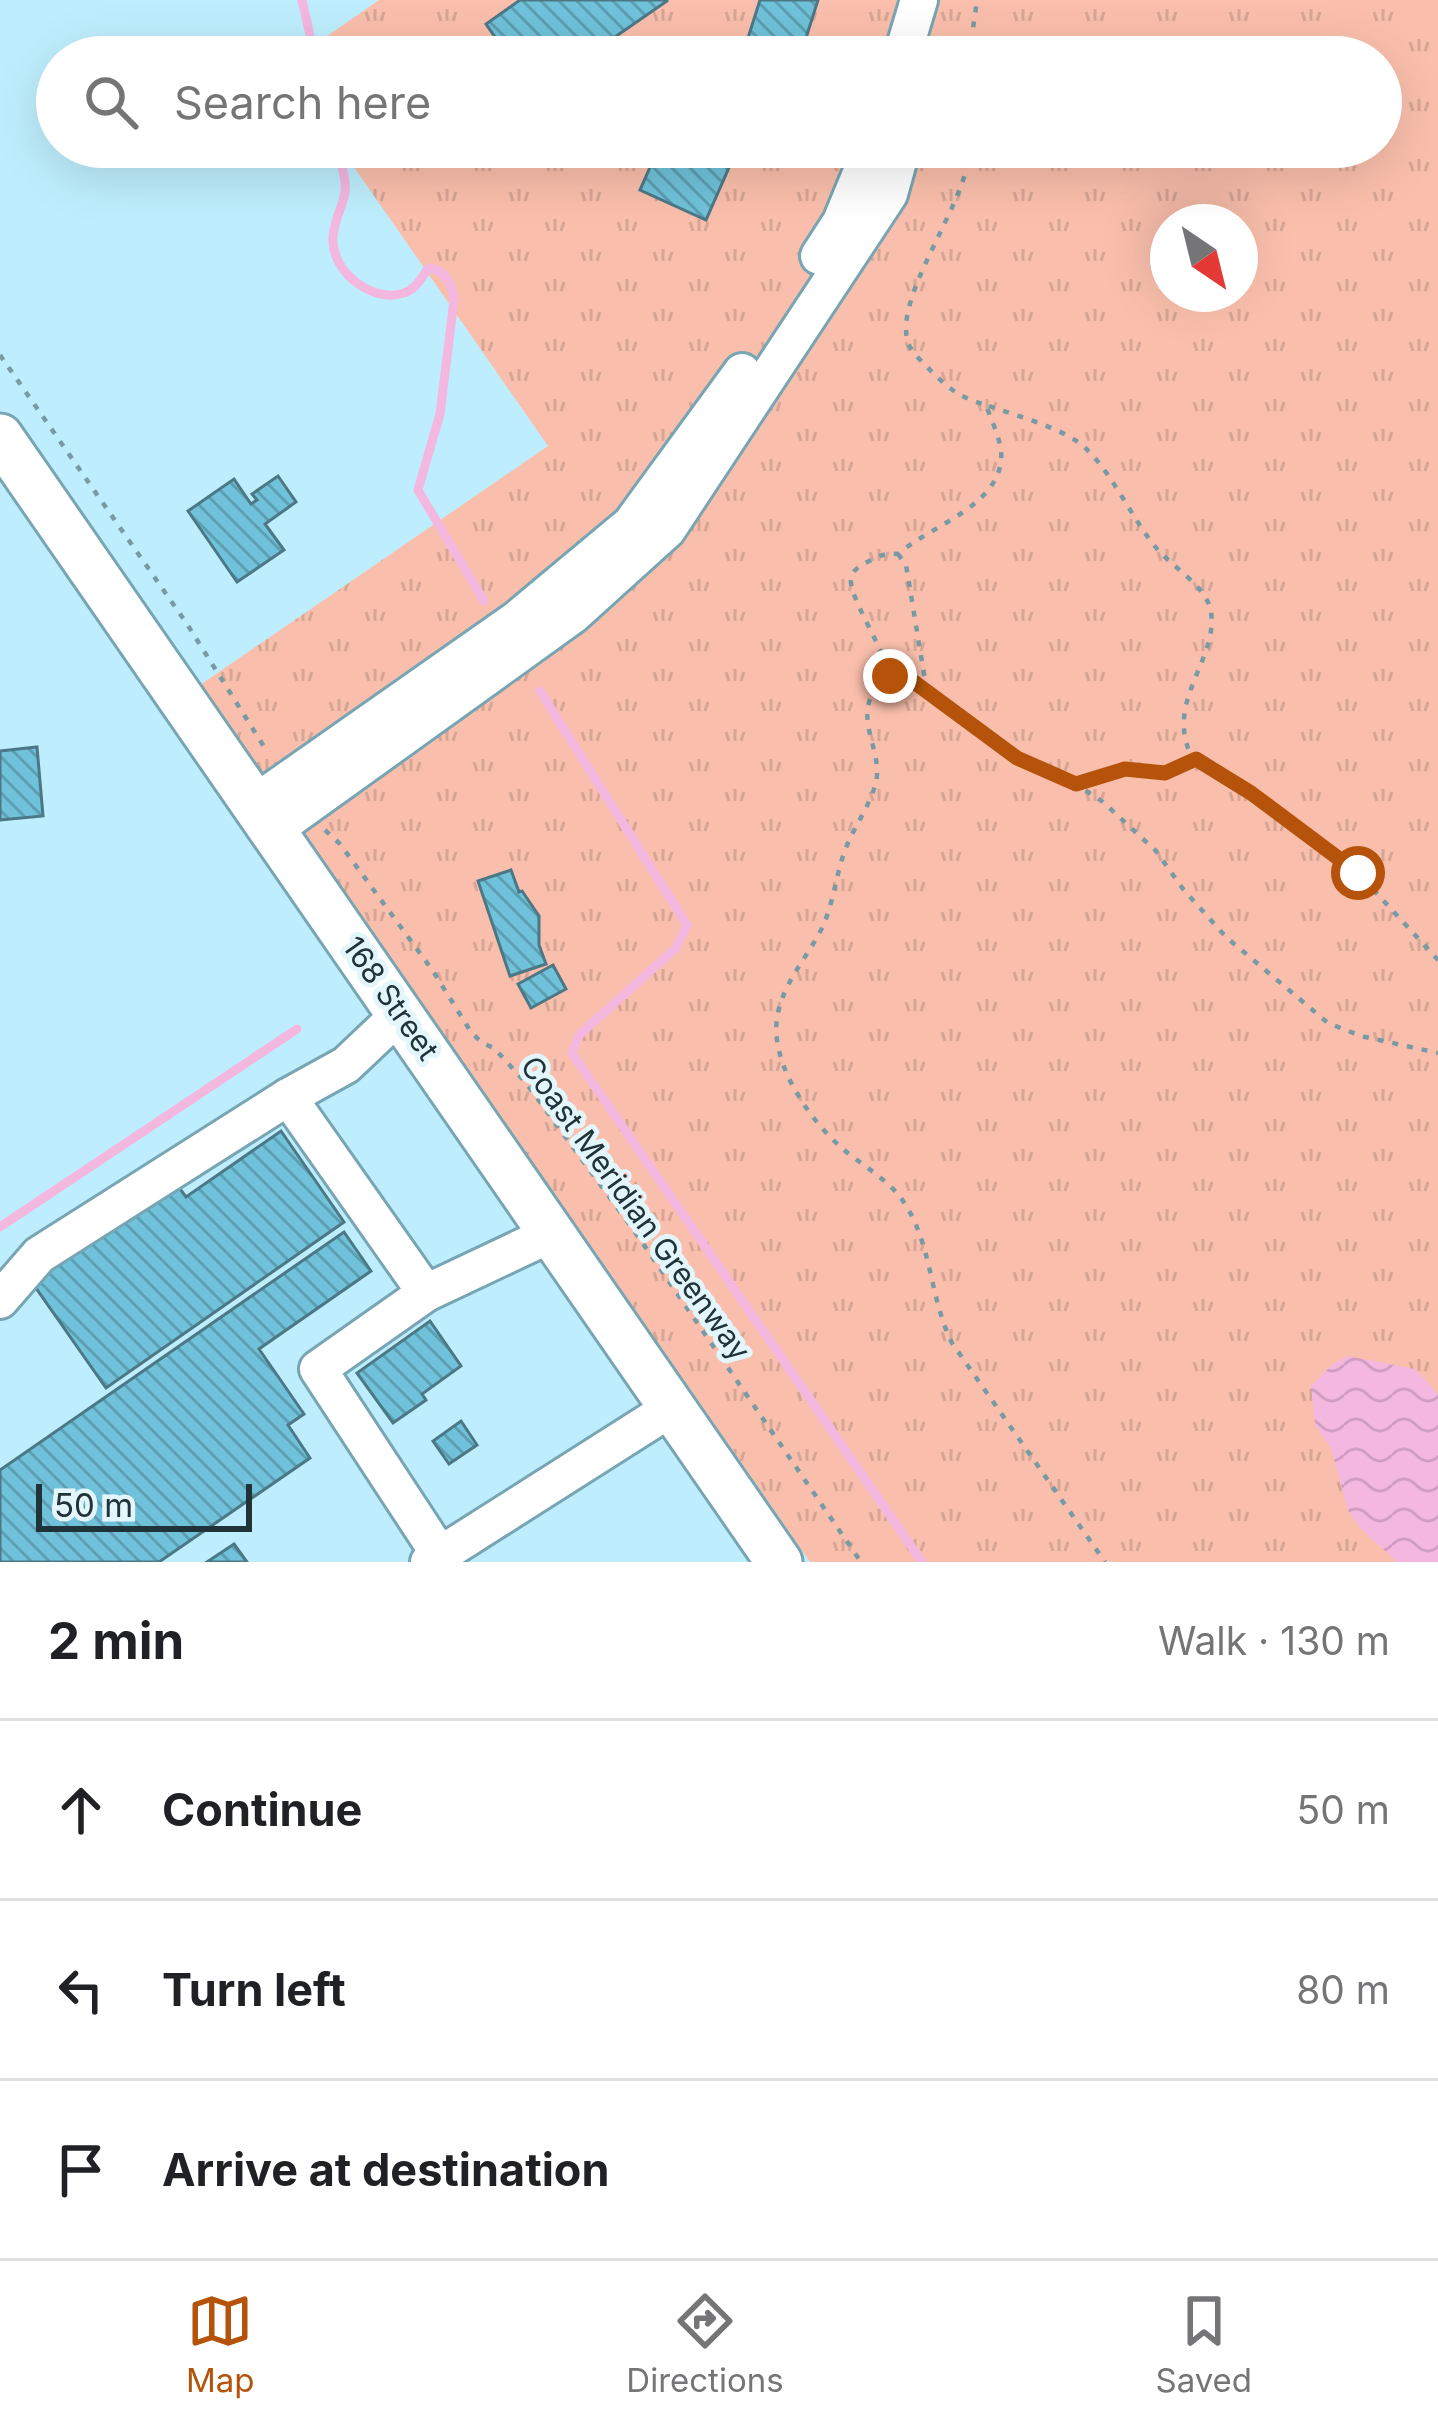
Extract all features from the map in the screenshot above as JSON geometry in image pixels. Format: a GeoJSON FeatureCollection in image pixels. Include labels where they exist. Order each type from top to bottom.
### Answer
{"type":"FeatureCollection","features":[{"type":"Feature","properties":{"kind":"main road","name":"168 Street"},"geometry":{"type":"LineString","coordinates":[[0,437],[779,1562]]}},
{"type":"Feature","properties":{"kind":"lane"},"geometry":{"type":"LineString","coordinates":[[908,36],[919,0]]}},
{"type":"Feature","properties":{"kind":"lane"},"geometry":{"type":"LineString","coordinates":[[934,36],[944,0]]}},
{"type":"Feature","properties":{"kind":"lane"},"geometry":{"type":"LineString","coordinates":[[264,816],[631,524],[721,404],[841,222],[863,168]]}},
{"type":"Feature","properties":{"kind":"lane"},"geometry":{"type":"LineString","coordinates":[[264,816],[573,615],[667,530],[889,194],[896,168]]}},
{"type":"Feature","properties":{"kind":"lane"},"geometry":{"type":"LineString","coordinates":[[0,1300],[39,1256],[346,1065],[401,1013]]}},
{"type":"Feature","properties":{"kind":"lane"},"geometry":{"type":"LineString","coordinates":[[288,1097],[426,1293]]}},
{"type":"Feature","properties":{"kind":"lane"},"geometry":{"type":"LineString","coordinates":[[554,1233],[426,1293],[318,1369],[435,1558],[673,1407]]}},
{"type":"Feature","properties":{"kind":"path"},"geometry":{"type":"LineString","coordinates":[[972,36],[977,0]]}},
{"type":"Feature","properties":{"kind":"path"},"geometry":{"type":"LineString","coordinates":[[965,168],[910,310],[907,341],[914,353],[952,392],[1055,430],[1089,451],[1157,549],[1211,608],[1211,627],[1183,724],[1185,742],[1196,759],[1251,793],[1358,873],[1438,960]]}},
{"type":"Feature","properties":{"kind":"path"},"geometry":{"type":"LineString","coordinates":[[0,355],[183,618],[269,755]]}},
{"type":"Feature","properties":{"kind":"path"},"geometry":{"type":"LineString","coordinates":[[890,676],[885,653],[850,584],[860,566],[883,554],[898,554],[991,489],[999,473],[1001,449],[986,404]]}},
{"type":"Feature","properties":{"kind":"path"},"geometry":{"type":"LineString","coordinates":[[898,554],[906,565],[927,692]]}},
{"type":"Feature","properties":{"kind":"path"},"geometry":{"type":"LineString","coordinates":[[1106,1562],[952,1343],[920,1234],[904,1203],[886,1182],[840,1147],[809,1112],[787,1072],[776,1031],[792,974],[828,914],[845,851],[876,784],[866,716],[882,681],[890,676],[906,678],[1017,758],[1076,784],[1102,802],[1156,851],[1226,937],[1328,1023],[1360,1036],[1438,1053]]}},
{"type":"Feature","properties":{"kind":"path"},"geometry":{"type":"LineString","coordinates":[[1076,784],[1125,769],[1165,773],[1196,759]]}},
{"type":"Feature","properties":{"kind":"path","name":"Coast Meridian Greenway"},"geometry":{"type":"LineString","coordinates":[[326,831],[433,971],[476,1038],[494,1048],[526,1083],[635,1232],[861,1562]]}},
{"type":"Feature","properties":{"kind":"green space"},"geometry":{"type":"Polygon","coordinates":[[[379,0],[1438,0],[1438,1562],[810,1562],[200,685],[548,446],[355,168],[1402,168],[1402,36],[327,36],[379,0]]]}},
{"type":"Feature","properties":{"kind":"water"},"geometry":{"type":"Polygon","coordinates":[[[1348,1356],[1415,1369],[1438,1394],[1438,1562],[1397,1562],[1348,1510],[1331,1448],[1315,1425],[1311,1386],[1348,1356]]]}},
{"type":"Feature","properties":{"kind":"building"},"geometry":{"type":"Polygon","coordinates":[[[520,0],[667,0],[616,36],[494,36],[486,24],[520,0]]]}},
{"type":"Feature","properties":{"kind":"building"},"geometry":{"type":"Polygon","coordinates":[[[760,0],[818,0],[807,36],[749,36],[760,0]]]}},
{"type":"Feature","properties":{"kind":"building"},"geometry":{"type":"Polygon","coordinates":[[[650,168],[729,168],[706,220],[640,190],[650,168]]]}},
{"type":"Feature","properties":{"kind":"building"},"geometry":{"type":"Polygon","coordinates":[[[278,476],[296,502],[265,524],[284,550],[237,582],[188,511],[234,479],[251,504],[257,500],[252,494],[278,476]]]}},
{"type":"Feature","properties":{"kind":"building"},"geometry":{"type":"Polygon","coordinates":[[[37,747],[43,816],[0,820],[0,751],[37,747]]]}},
{"type":"Feature","properties":{"kind":"building"},"geometry":{"type":"Polygon","coordinates":[[[511,870],[519,892],[539,916],[539,945],[546,964],[510,976],[478,881],[511,870]]]}},
{"type":"Feature","properties":{"kind":"building"},"geometry":{"type":"Polygon","coordinates":[[[553,965],[566,989],[531,1008],[518,984],[553,965]]]}},
{"type":"Feature","properties":{"kind":"building"},"geometry":{"type":"Polygon","coordinates":[[[281,1131],[344,1222],[106,1388],[29,1278],[172,1178],[186,1197],[281,1131]]]}},
{"type":"Feature","properties":{"kind":"building"},"geometry":{"type":"Polygon","coordinates":[[[344,1232],[371,1271],[259,1349],[304,1414],[288,1425],[310,1458],[159,1562],[0,1562],[0,1470],[344,1232]]]}},
{"type":"Feature","properties":{"kind":"building"},"geometry":{"type":"Polygon","coordinates":[[[430,1321],[461,1366],[393,1423],[357,1373],[430,1321]]]}},
{"type":"Feature","properties":{"kind":"building"},"geometry":{"type":"Polygon","coordinates":[[[461,1421],[477,1445],[449,1464],[433,1441],[461,1421]]]}},
{"type":"Feature","properties":{"kind":"building"},"geometry":{"type":"Polygon","coordinates":[[[234,1544],[247,1562],[207,1562],[234,1544]]]}},
{"type":"Feature","properties":{"kind":"waterway"},"geometry":{"type":"LineString","coordinates":[[302,0],[310,36]]}},
{"type":"Feature","properties":{"kind":"waterway"},"geometry":{"type":"LineString","coordinates":[[342,168],[344,199],[333,238],[346,273],[367,289],[392,295],[412,289],[429,268],[444,275],[452,289],[440,414],[418,490],[484,601]]}},
{"type":"Feature","properties":{"kind":"waterway"},"geometry":{"type":"LineString","coordinates":[[540,691],[687,925],[676,948],[579,1035],[572,1053],[922,1562]]}},
{"type":"Feature","properties":{"kind":"waterway"},"geometry":{"type":"LineString","coordinates":[[0,1227],[297,1029]]}},
{"type":"Feature","properties":{"kind":"route"},"geometry":{"type":"LineString","coordinates":[[890,676],[914,682],[1017,758],[1076,784],[1125,769],[1165,773],[1196,759],[1251,793],[1358,873]]}}]}
